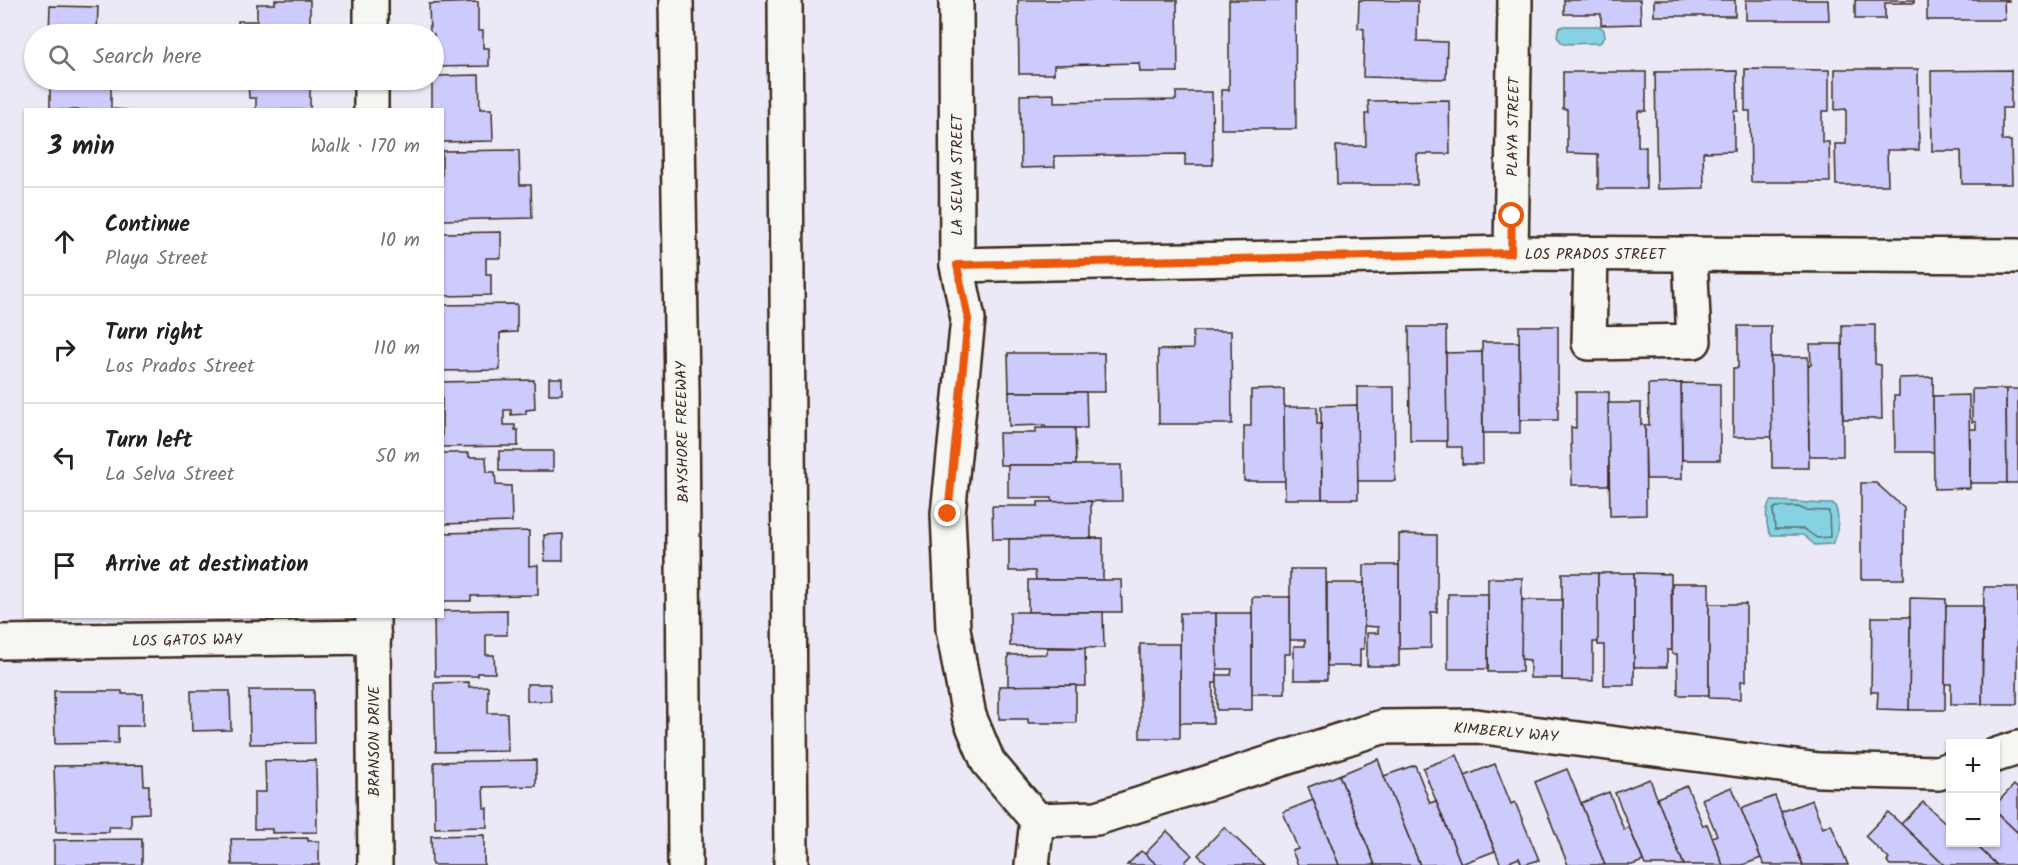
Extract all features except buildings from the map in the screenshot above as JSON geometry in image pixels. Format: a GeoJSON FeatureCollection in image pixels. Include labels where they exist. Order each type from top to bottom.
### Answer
{"type":"FeatureCollection","features":[{"type":"Feature","properties":{"kind":"main road"},"geometry":{"type":"LineString","coordinates":[[370,0],[371,24]]}},
{"type":"Feature","properties":{"kind":"main road","name":"BAYSHORE FREEWAY"},"geometry":{"type":"LineString","coordinates":[[676,0],[685,865]]}},
{"type":"Feature","properties":{"kind":"main road"},"geometry":{"type":"LineString","coordinates":[[785,0],[790,865]]}},
{"type":"Feature","properties":{"kind":"main road","name":"LA SELVA STREET"},"geometry":{"type":"LineString","coordinates":[[956,0],[957,265],[968,319],[948,514],[953,629],[969,716],[987,762],[1037,820]]}},
{"type":"Feature","properties":{"kind":"main road","name":"PLAYA STREET"},"geometry":{"type":"LineString","coordinates":[[1511,253],[1515,0]]}},
{"type":"Feature","properties":{"kind":"main road"},"geometry":{"type":"LineString","coordinates":[[371,90],[371,108]]}},
{"type":"Feature","properties":{"kind":"main road","name":"LOS PRADOS STREET"},"geometry":{"type":"LineString","coordinates":[[957,265],[1511,253],[2018,256]]}},
{"type":"Feature","properties":{"kind":"main road"},"geometry":{"type":"LineString","coordinates":[[1591,254],[1589,343],[1694,341],[1690,254]]}},
{"type":"Feature","properties":{"kind":"main road","name":"LOS GATOS WAY"},"geometry":{"type":"LineString","coordinates":[[0,642],[374,627]]}},
{"type":"Feature","properties":{"kind":"main road","name":"BRANSON DRIVE"},"geometry":{"type":"LineString","coordinates":[[374,627],[375,865]]}},
{"type":"Feature","properties":{"kind":"main road","name":"KIMBERLY WAY"},"geometry":{"type":"LineString","coordinates":[[1037,820],[1097,818],[1382,727],[1476,726],[1819,770],[1938,773],[1946,770]]}},
{"type":"Feature","properties":{"kind":"main road"},"geometry":{"type":"LineString","coordinates":[[2000,753],[2018,748]]}},
{"type":"Feature","properties":{"kind":"main road"},"geometry":{"type":"LineString","coordinates":[[1032,865],[1037,820]]}},
{"type":"Feature","properties":{"kind":"water"},"geometry":{"type":"Polygon","coordinates":[[[1563,26],[1599,26],[1604,30],[1605,37],[1600,43],[1563,44],[1557,37],[1558,29],[1563,26]]]}},
{"type":"Feature","properties":{"kind":"water"},"geometry":{"type":"Polygon","coordinates":[[[1771,501],[1834,504],[1838,524],[1832,544],[1815,545],[1803,535],[1771,535],[1766,518],[1767,508],[1771,501]]]}},
{"type":"Feature","properties":{"kind":"route"},"geometry":{"type":"LineString","coordinates":[[948,514],[968,319],[957,265],[1511,253],[1512,216]]}}]}
